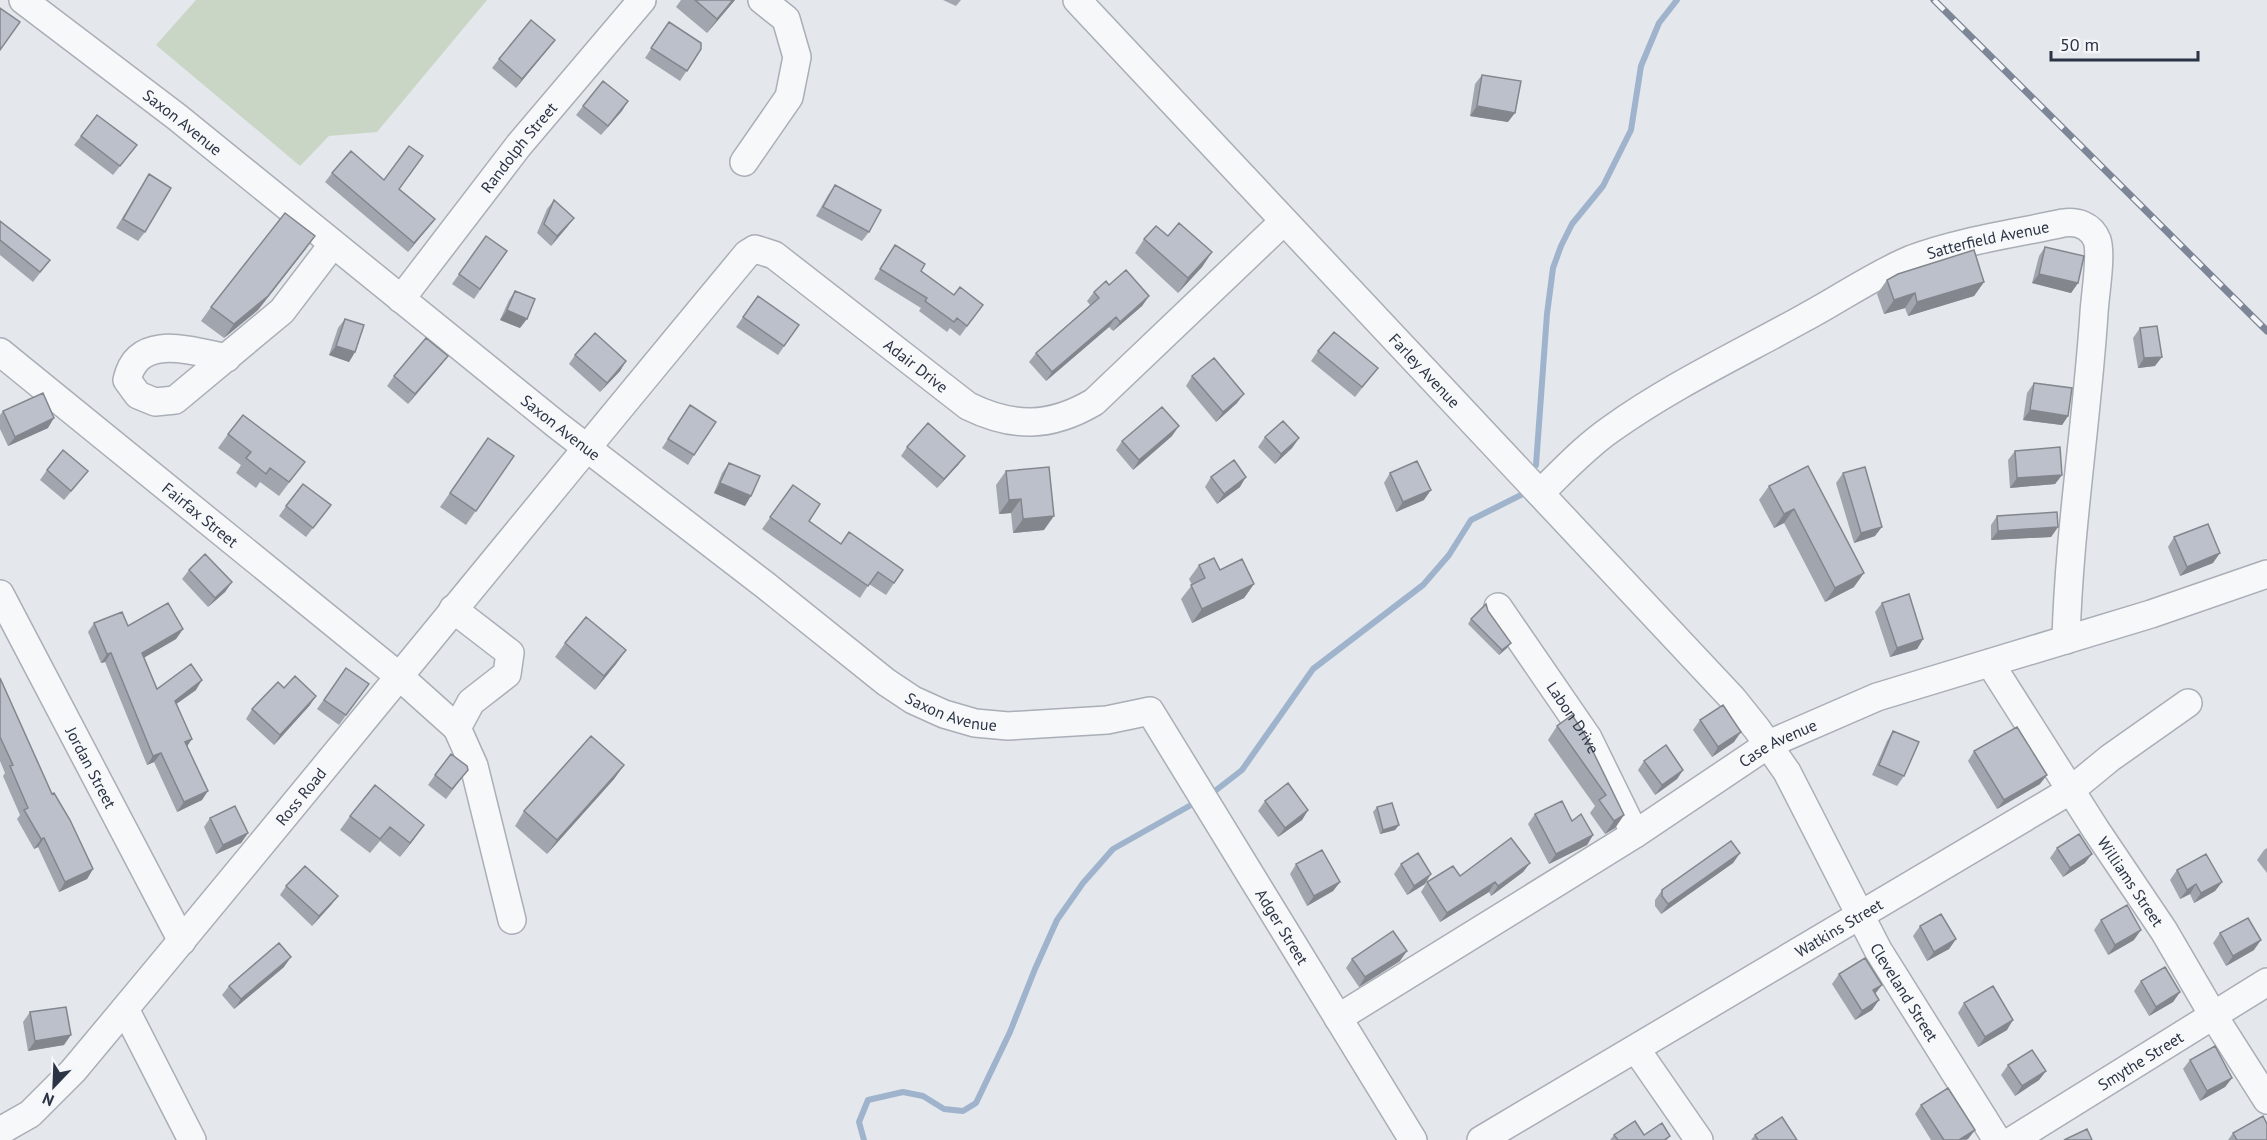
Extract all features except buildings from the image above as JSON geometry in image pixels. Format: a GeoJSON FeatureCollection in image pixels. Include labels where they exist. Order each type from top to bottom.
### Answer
{"type":"FeatureCollection","features":[{"type":"Feature","properties":{"kind":"street","name":"Saxon Avenue"},"geometry":{"type":"LineString","coordinates":[[23,0],[177,117],[586,447],[886,682],[914,700],[944,714],[975,723],[1008,726],[1107,720],[1150,711]]}},
{"type":"Feature","properties":{"kind":"street","name":"Randolph Street"},"geometry":{"type":"LineString","coordinates":[[401,299],[519,145],[642,0]]}},
{"type":"Feature","properties":{"kind":"street"},"geometry":{"type":"LineString","coordinates":[[744,162],[789,98],[797,57],[786,19],[762,0]]}},
{"type":"Feature","properties":{"kind":"street","name":"Farley Avenue"},"geometry":{"type":"LineString","coordinates":[[1077,0],[1733,699],[1769,744]]}},
{"type":"Feature","properties":{"kind":"street","name":"Adair Drive"},"geometry":{"type":"LineString","coordinates":[[586,447],[747,254],[755,249],[774,255],[968,406],[991,417],[1016,423],[1042,422],[1076,412],[1094,402],[1284,221]]}},
{"type":"Feature","properties":{"kind":"street","name":"Satterfield Avenue"},"geometry":{"type":"LineString","coordinates":[[1540,493],[1610,429],[1678,386],[1839,300],[1886,272],[1911,260],[1939,251],[2063,223],[2080,224],[2094,234],[2098,250],[2092,347],[2067,584],[2066,640]]}},
{"type":"Feature","properties":{"kind":"street"},"geometry":{"type":"LineString","coordinates":[[226,358],[282,311],[333,244]]}},
{"type":"Feature","properties":{"kind":"street","name":"Fairfax Street"},"geometry":{"type":"LineString","coordinates":[[0,352],[400,677],[457,728]]}},
{"type":"Feature","properties":{"kind":"street","name":"Ross Road"},"geometry":{"type":"LineString","coordinates":[[0,1131],[30,1114],[53,1094],[400,677],[586,447]]}},
{"type":"Feature","properties":{"kind":"street","name":"Case Avenue"},"geometry":{"type":"LineString","coordinates":[[1338,1018],[1635,834],[1769,744],[1876,697],[2066,640],[2228,589],[2267,574]]}},
{"type":"Feature","properties":{"kind":"street","name":"Jordan Street"},"geometry":{"type":"LineString","coordinates":[[0,594],[10,642],[182,941]]}},
{"type":"Feature","properties":{"kind":"street","name":"Labon Drive"},"geometry":{"type":"LineString","coordinates":[[1498,607],[1588,738],[1635,834]]}},
{"type":"Feature","properties":{"kind":"street"},"geometry":{"type":"LineString","coordinates":[[453,609],[510,653],[507,674],[471,702],[457,728],[474,766],[512,920]]}},
{"type":"Feature","properties":{"kind":"street","name":"Williams Street"},"geometry":{"type":"LineString","coordinates":[[1990,663],[2164,931],[2213,1015],[2267,1100]]}},
{"type":"Feature","properties":{"kind":"street","name":"Watkins Street"},"geometry":{"type":"LineString","coordinates":[[1481,1140],[2071,789],[2110,758],[2188,703]]}},
{"type":"Feature","properties":{"kind":"street","name":"Adger Street"},"geometry":{"type":"LineString","coordinates":[[1150,711],[1413,1140]]}},
{"type":"Feature","properties":{"kind":"street","name":"Cleveland Street"},"geometry":{"type":"LineString","coordinates":[[1769,744],[1787,772],[1878,950],[1997,1140]]}},
{"type":"Feature","properties":{"kind":"street","name":"Smythe Street"},"geometry":{"type":"LineString","coordinates":[[2013,1140],[2267,982]]}},
{"type":"Feature","properties":{"kind":"street"},"geometry":{"type":"LineString","coordinates":[[125,1009],[192,1140]]}},
{"type":"Feature","properties":{"kind":"street"},"geometry":{"type":"LineString","coordinates":[[1636,1049],[1699,1140]]}},
{"type":"Feature","properties":{"kind":"green space"},"geometry":{"type":"Polygon","coordinates":[[[196,0],[487,0],[377,132],[329,136],[300,166],[156,45],[196,0]]]}},
{"type":"Feature","properties":{"kind":"waterway"},"geometry":{"type":"LineString","coordinates":[[1536,465],[1547,314],[1553,268],[1572,224],[1603,186],[1631,130],[1641,66],[1659,23],[1677,0]]}},
{"type":"Feature","properties":{"kind":"waterway"},"geometry":{"type":"LineString","coordinates":[[1215,791],[1242,770],[1313,669],[1423,585],[1449,555],[1471,520],[1527,492]]}},
{"type":"Feature","properties":{"kind":"waterway"},"geometry":{"type":"LineString","coordinates":[[864,1140],[859,1122],[868,1100],[903,1092],[923,1096],[944,1109],[963,1111],[976,1103],[1010,1032],[1057,920],[1083,883],[1113,849],[1191,805]]}},
{"type":"Feature","properties":{"kind":"railway"},"geometry":{"type":"LineString","coordinates":[[1934,0],[2267,331]]}}]}
